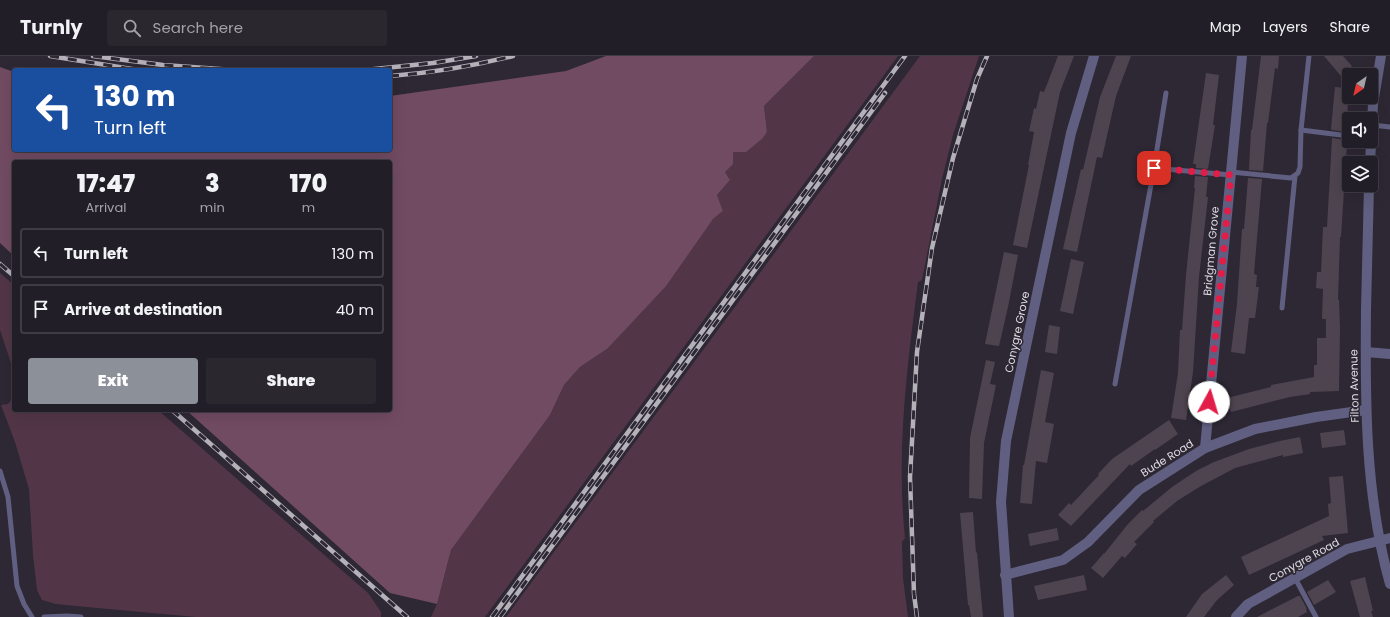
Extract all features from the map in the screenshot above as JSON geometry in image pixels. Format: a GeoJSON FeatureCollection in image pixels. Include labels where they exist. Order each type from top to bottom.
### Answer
{"type":"FeatureCollection","features":[{"type":"Feature","properties":{"kind":"street","name":"Conygre Grove"},"geometry":{"type":"LineString","coordinates":[[1009,617],[1001,502],[1006,441],[1071,133],[1094,56]]}},
{"type":"Feature","properties":{"kind":"street","name":"Bridgman Grove"},"geometry":{"type":"LineString","coordinates":[[1205,448],[1242,56]]}},
{"type":"Feature","properties":{"kind":"street"},"geometry":{"type":"LineString","coordinates":[[1373,112],[1381,56]]}},
{"type":"Feature","properties":{"kind":"street","name":"Filton Avenue"},"geometry":{"type":"LineString","coordinates":[[1369,192],[1366,352],[1368,449],[1372,498],[1385,539],[1390,584]]}},
{"type":"Feature","properties":{"kind":"street"},"geometry":{"type":"LineString","coordinates":[[1366,352],[1390,354]]}},
{"type":"Feature","properties":{"kind":"street","name":"Bude Road"},"geometry":{"type":"LineString","coordinates":[[1005,575],[1063,560],[1088,542],[1139,490],[1205,448],[1255,429],[1316,417],[1366,410]]}},
{"type":"Feature","properties":{"kind":"street","name":"Conygre Road"},"geometry":{"type":"LineString","coordinates":[[1236,617],[1248,604],[1347,549],[1385,539]]}},
{"type":"Feature","properties":{"kind":"lane"},"geometry":{"type":"LineString","coordinates":[[1282,308],[1295,176],[1300,167],[1301,130],[1309,56]]}},
{"type":"Feature","properties":{"kind":"lane"},"geometry":{"type":"LineString","coordinates":[[1115,384],[1166,93]]}},
{"type":"Feature","properties":{"kind":"lane"},"geometry":{"type":"LineString","coordinates":[[1378,126],[1390,127]]}},
{"type":"Feature","properties":{"kind":"lane"},"geometry":{"type":"LineString","coordinates":[[1301,130],[1342,135]]}},
{"type":"Feature","properties":{"kind":"lane"},"geometry":{"type":"LineString","coordinates":[[1154,168],[1291,178],[1295,176]]}},
{"type":"Feature","properties":{"kind":"lane"},"geometry":{"type":"LineString","coordinates":[[0,471],[8,497],[17,586],[24,604],[32,617]]}},
{"type":"Feature","properties":{"kind":"lane"},"geometry":{"type":"LineString","coordinates":[[1295,578],[1316,617]]}},
{"type":"Feature","properties":{"kind":"lane"},"geometry":{"type":"LineString","coordinates":[[44,617],[81,617]]}},
{"type":"Feature","properties":{"kind":"shaded area"},"geometry":{"type":"Polygon","coordinates":[[[606,56],[814,56],[764,106],[767,132],[762,139],[746,152],[733,152],[733,164],[725,172],[730,180],[717,195],[723,211],[713,219],[666,286],[607,349],[580,367],[564,385],[550,415],[451,550],[437,604],[390,593],[188,412],[392,412],[392,160],[12,160],[12,254],[0,243],[0,67],[12,71],[12,152],[392,152],[392,96],[566,71],[606,56]]]}},
{"type":"Feature","properties":{"kind":"shaded area"},"geometry":{"type":"Polygon","coordinates":[[[814,56],[898,56],[485,617],[431,617],[437,604],[451,550],[550,415],[564,385],[580,367],[607,349],[713,219],[723,211],[717,195],[730,180],[725,172],[733,151],[752,146],[763,137],[767,132],[764,106],[814,56]]]}},
{"type":"Feature","properties":{"kind":"shaded area"},"geometry":{"type":"Polygon","coordinates":[[[920,56],[979,56],[953,135],[942,179],[922,280],[918,282],[907,378],[902,442],[905,538],[902,542],[903,578],[908,617],[506,617],[920,56]]]}},
{"type":"Feature","properties":{"kind":"shaded area"},"geometry":{"type":"Polygon","coordinates":[[[0,273],[12,283],[12,366],[0,330],[0,273]]]}},
{"type":"Feature","properties":{"kind":"shaded area"},"geometry":{"type":"Polygon","coordinates":[[[12,399],[12,412],[160,412],[368,593],[381,612],[381,617],[196,617],[56,604],[42,600],[37,590],[33,555],[29,489],[15,442],[1,405],[8,404],[12,399]]]}},
{"type":"Feature","properties":{"kind":"building"},"geometry":{"type":"Polygon","coordinates":[[[1058,56],[1074,56],[1060,92],[1027,248],[1013,245],[1034,132],[1029,131],[1034,108],[1036,109],[1040,91],[1044,92],[1058,56]]]}},
{"type":"Feature","properties":{"kind":"building"},"geometry":{"type":"Polygon","coordinates":[[[1116,56],[1131,56],[1116,96],[1102,158],[1097,157],[1077,252],[1063,249],[1081,169],[1083,170],[1100,97],[1116,56]]]}},
{"type":"Feature","properties":{"kind":"building"},"geometry":{"type":"Polygon","coordinates":[[[1261,56],[1279,56],[1278,69],[1275,68],[1267,123],[1263,171],[1249,170],[1251,130],[1261,56]]]}},
{"type":"Feature","properties":{"kind":"building"},"geometry":{"type":"Polygon","coordinates":[[[1324,56],[1343,56],[1352,66],[1350,68],[1342,68],[1341,76],[1324,56]]]}},
{"type":"Feature","properties":{"kind":"building"},"geometry":{"type":"Polygon","coordinates":[[[1206,73],[1219,75],[1213,125],[1215,125],[1208,169],[1196,168],[1196,164],[1193,164],[1206,73]]]}},
{"type":"Feature","properties":{"kind":"building"},"geometry":{"type":"Polygon","coordinates":[[[1335,87],[1342,88],[1342,104],[1348,104],[1347,112],[1342,112],[1342,131],[1331,129],[1335,87]]]}},
{"type":"Feature","properties":{"kind":"building"},"geometry":{"type":"Polygon","coordinates":[[[1332,138],[1342,139],[1342,148],[1347,148],[1346,156],[1342,156],[1342,192],[1344,192],[1340,237],[1338,300],[1340,328],[1339,391],[1310,392],[1310,394],[1290,397],[1231,412],[1227,398],[1271,387],[1271,385],[1314,377],[1314,365],[1317,365],[1317,338],[1326,338],[1326,319],[1322,319],[1323,289],[1316,288],[1317,272],[1321,272],[1323,227],[1327,227],[1332,138]]]}},
{"type":"Feature","properties":{"kind":"building"},"geometry":{"type":"Polygon","coordinates":[[[1195,176],[1208,177],[1206,197],[1208,197],[1199,277],[1193,372],[1186,420],[1171,418],[1178,373],[1180,330],[1182,330],[1195,176]]]}},
{"type":"Feature","properties":{"kind":"building"},"geometry":{"type":"Polygon","coordinates":[[[1248,178],[1262,179],[1254,274],[1257,275],[1256,287],[1259,287],[1255,318],[1249,318],[1245,354],[1231,352],[1237,304],[1242,229],[1244,229],[1248,178]]]}},
{"type":"Feature","properties":{"kind":"building"},"geometry":{"type":"Polygon","coordinates":[[[1004,252],[1018,255],[999,346],[985,344],[1004,252]]]}},
{"type":"Feature","properties":{"kind":"building"},"geometry":{"type":"Polygon","coordinates":[[[1071,259],[1084,262],[1073,314],[1060,311],[1071,259]]]}},
{"type":"Feature","properties":{"kind":"building"},"geometry":{"type":"Polygon","coordinates":[[[1049,325],[1060,327],[1057,354],[1045,352],[1049,325]]]}},
{"type":"Feature","properties":{"kind":"building"},"geometry":{"type":"Polygon","coordinates":[[[986,360],[995,362],[990,384],[996,385],[984,443],[982,499],[969,498],[970,438],[986,360]]]}},
{"type":"Feature","properties":{"kind":"building"},"geometry":{"type":"Polygon","coordinates":[[[1041,370],[1054,373],[1045,422],[1054,424],[1047,463],[1036,461],[1032,504],[1020,503],[1023,465],[1041,370]]]}},
{"type":"Feature","properties":{"kind":"building"},"geometry":{"type":"Polygon","coordinates":[[[1169,420],[1178,434],[1131,466],[1130,464],[1071,526],[1058,515],[1069,503],[1071,505],[1112,459],[1169,420]]]}},
{"type":"Feature","properties":{"kind":"building"},"geometry":{"type":"Polygon","coordinates":[[[1344,430],[1346,445],[1322,448],[1320,433],[1344,430]]]}},
{"type":"Feature","properties":{"kind":"building"},"geometry":{"type":"Polygon","coordinates":[[[1300,437],[1303,453],[1283,457],[1283,455],[1235,468],[1201,486],[1177,501],[1153,521],[1154,522],[1134,542],[1137,544],[1125,558],[1122,556],[1103,578],[1091,568],[1128,524],[1142,510],[1143,511],[1172,487],[1196,471],[1214,462],[1249,449],[1300,437]]]}},
{"type":"Feature","properties":{"kind":"building"},"geometry":{"type":"Polygon","coordinates":[[[1343,476],[1348,533],[1322,536],[1324,540],[1249,575],[1241,557],[1329,516],[1328,504],[1331,503],[1329,477],[1343,476]]]}},
{"type":"Feature","properties":{"kind":"building"},"geometry":{"type":"Polygon","coordinates":[[[973,512],[983,617],[971,617],[968,605],[960,513],[973,512]]]}},
{"type":"Feature","properties":{"kind":"building"},"geometry":{"type":"Polygon","coordinates":[[[1057,528],[1059,540],[1030,546],[1028,534],[1057,528]]]}},
{"type":"Feature","properties":{"kind":"building"},"geometry":{"type":"Polygon","coordinates":[[[1084,575],[1087,590],[1038,600],[1034,586],[1084,575]]]}},
{"type":"Feature","properties":{"kind":"building"},"geometry":{"type":"Polygon","coordinates":[[[1226,575],[1234,585],[1217,600],[1204,617],[1186,617],[1202,594],[1226,575]]]}},
{"type":"Feature","properties":{"kind":"building"},"geometry":{"type":"Polygon","coordinates":[[[1365,577],[1373,617],[1360,617],[1350,581],[1365,577]]]}},
{"type":"Feature","properties":{"kind":"building"},"geometry":{"type":"Polygon","coordinates":[[[1328,580],[1336,592],[1314,605],[1307,592],[1328,580]]]}},
{"type":"Feature","properties":{"kind":"building"},"geometry":{"type":"Polygon","coordinates":[[[1300,596],[1307,609],[1307,612],[1298,617],[1257,617],[1300,596]]]}},
{"type":"Feature","properties":{"kind":"railway"},"geometry":{"type":"LineString","coordinates":[[50,56],[125,68]]}},
{"type":"Feature","properties":{"kind":"railway"},"geometry":{"type":"LineString","coordinates":[[93,56],[163,65],[206,68]]}},
{"type":"Feature","properties":{"kind":"railway"},"geometry":{"type":"LineString","coordinates":[[384,68],[433,63],[476,56]]}},
{"type":"Feature","properties":{"kind":"railway"},"geometry":{"type":"LineString","coordinates":[[392,76],[452,69],[513,56]]}},
{"type":"Feature","properties":{"kind":"railway"},"geometry":{"type":"LineString","coordinates":[[492,617],[905,56]]}},
{"type":"Feature","properties":{"kind":"railway"},"geometry":{"type":"LineString","coordinates":[[917,617],[914,594],[910,477],[917,352],[932,248],[953,158],[977,79],[987,56]]}},
{"type":"Feature","properties":{"kind":"railway"},"geometry":{"type":"LineString","coordinates":[[500,617],[885,93]]}},
{"type":"Feature","properties":{"kind":"railway"},"geometry":{"type":"LineString","coordinates":[[0,264],[12,274]]}},
{"type":"Feature","properties":{"kind":"railway"},"geometry":{"type":"LineString","coordinates":[[174,412],[407,617]]}},
{"type":"Feature","properties":{"kind":"route"},"geometry":{"type":"LineString","coordinates":[[1154,168],[1231,175],[1209,402]]}}]}
